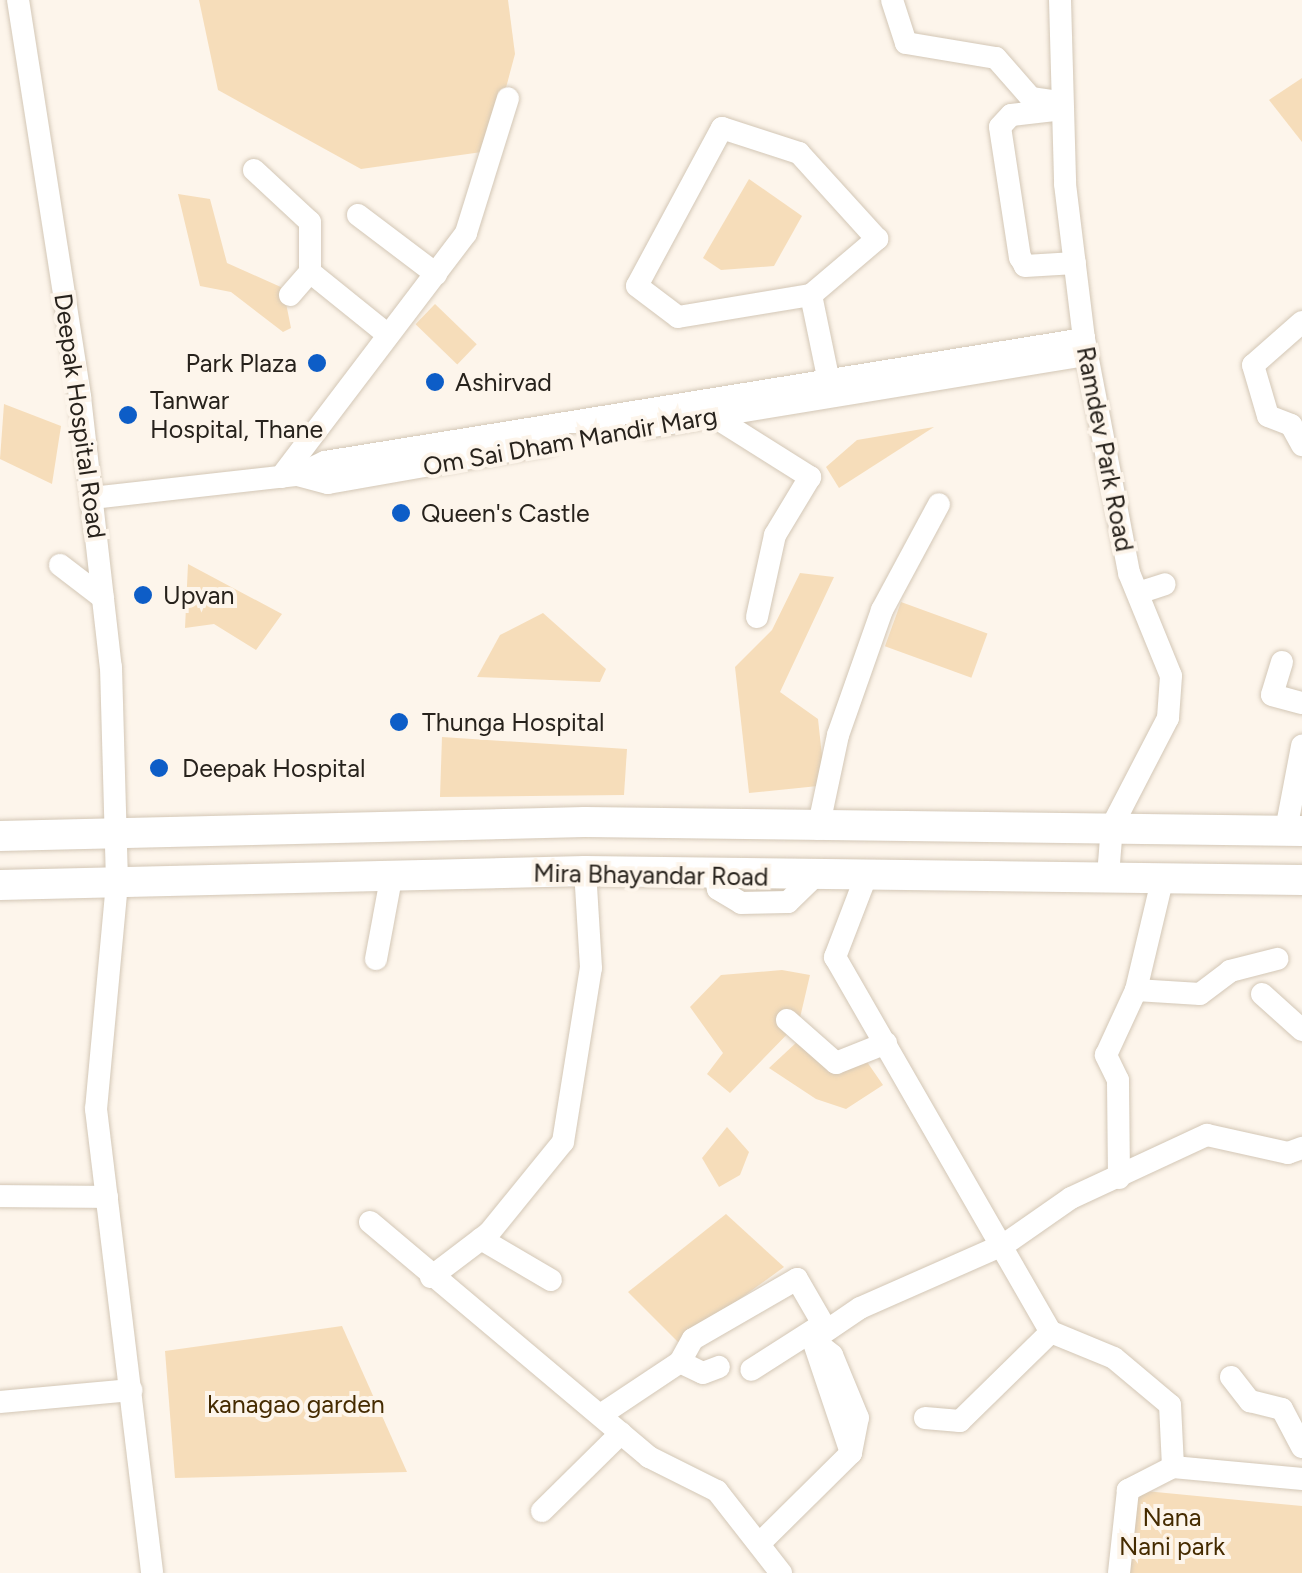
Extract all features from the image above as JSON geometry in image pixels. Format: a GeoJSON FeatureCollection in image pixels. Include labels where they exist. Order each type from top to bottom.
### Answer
{"type":"FeatureCollection","features":[{"type":"Feature","properties":{"kind":"main road","name":"Mira Bhayandar Road"},"geometry":{"type":"LineString","coordinates":[[0,836],[585,822],[818,829],[1112,826],[1294,830]]}},
{"type":"Feature","properties":{"kind":"main road","name":"Mira Bhayandar Road"},"geometry":{"type":"LineString","coordinates":[[0,885],[585,871],[865,879],[1108,876],[1302,880]]}},
{"type":"Feature","properties":{"kind":"street"},"geometry":{"type":"LineString","coordinates":[[892,0],[906,42],[996,58],[1031,98],[1063,106]]}},
{"type":"Feature","properties":{"kind":"street","name":"Ramdev Park Road"},"geometry":{"type":"LineString","coordinates":[[1060,0],[1063,106],[1086,347],[1138,594],[1172,700],[1112,826],[1108,876]]}},
{"type":"Feature","properties":{"kind":"street","name":"Deepak Hospital Road"},"geometry":{"type":"LineString","coordinates":[[12,5],[92,498],[103,598],[116,883],[96,1109],[152,1573]]}},
{"type":"Feature","properties":{"kind":"street"},"geometry":{"type":"LineString","coordinates":[[290,476],[472,219],[508,98]]}},
{"type":"Feature","properties":{"kind":"street"},"geometry":{"type":"LineString","coordinates":[[1063,106],[1010,115],[1000,128],[1020,257],[1026,266],[1075,263]]}},
{"type":"Feature","properties":{"kind":"street"},"geometry":{"type":"LineString","coordinates":[[722,128],[799,153],[878,239],[812,294],[678,317],[637,286],[722,128]]}},
{"type":"Feature","properties":{"kind":"street"},"geometry":{"type":"LineString","coordinates":[[254,170],[310,222],[310,272],[290,295]]}},
{"type":"Feature","properties":{"kind":"street"},"geometry":{"type":"LineString","coordinates":[[358,215],[436,274]]}},
{"type":"Feature","properties":{"kind":"street"},"geometry":{"type":"LineString","coordinates":[[310,272],[388,335]]}},
{"type":"Feature","properties":{"kind":"street"},"geometry":{"type":"LineString","coordinates":[[812,294],[837,382],[1086,347]]}},
{"type":"Feature","properties":{"kind":"street"},"geometry":{"type":"LineString","coordinates":[[1302,322],[1253,365],[1268,416],[1291,425],[1302,444]]}},
{"type":"Feature","properties":{"kind":"street","name":"Om Sai Dham Mandir Marg"},"geometry":{"type":"LineString","coordinates":[[92,498],[327,472],[837,382]]}},
{"type":"Feature","properties":{"kind":"street","name":"Om Sai Dham Mandir Marg"},"geometry":{"type":"LineString","coordinates":[[464,450],[713,416],[837,382]]}},
{"type":"Feature","properties":{"kind":"street"},"geometry":{"type":"LineString","coordinates":[[713,416],[810,477],[775,535],[757,617]]}},
{"type":"Feature","properties":{"kind":"street"},"geometry":{"type":"LineString","coordinates":[[818,829],[882,610],[940,504]]}},
{"type":"Feature","properties":{"kind":"street"},"geometry":{"type":"LineString","coordinates":[[60,565],[103,598]]}},
{"type":"Feature","properties":{"kind":"street"},"geometry":{"type":"LineString","coordinates":[[1138,594],[1165,584]]}},
{"type":"Feature","properties":{"kind":"street"},"geometry":{"type":"LineString","coordinates":[[1282,662],[1272,694],[1302,703]]}},
{"type":"Feature","properties":{"kind":"street"},"geometry":{"type":"LineString","coordinates":[[1294,830],[1302,746]]}},
{"type":"Feature","properties":{"kind":"street"},"geometry":{"type":"LineString","coordinates":[[431,1277],[481,1240],[563,1142],[591,968],[585,871]]}},
{"type":"Feature","properties":{"kind":"street"},"geometry":{"type":"LineString","coordinates":[[1119,1178],[1118,1080],[1106,1055],[1136,990],[1163,877]]}},
{"type":"Feature","properties":{"kind":"street"},"geometry":{"type":"LineString","coordinates":[[376,959],[391,878]]}},
{"type":"Feature","properties":{"kind":"street"},"geometry":{"type":"LineString","coordinates":[[865,879],[835,957],[1005,1244],[1051,1332],[1114,1358],[1170,1405],[1173,1467]]}},
{"type":"Feature","properties":{"kind":"street"},"geometry":{"type":"LineString","coordinates":[[1136,990],[1200,994],[1248,963],[1277,959]]}},
{"type":"Feature","properties":{"kind":"street"},"geometry":{"type":"LineString","coordinates":[[1262,994],[1302,1030]]}},
{"type":"Feature","properties":{"kind":"street"},"geometry":{"type":"LineString","coordinates":[[787,1020],[836,1063],[886,1043]]}},
{"type":"Feature","properties":{"kind":"street"},"geometry":{"type":"LineString","coordinates":[[760,1543],[851,1453],[813,1340],[902,1286],[1005,1244],[1071,1198],[1207,1135],[1288,1154],[1302,1148]]}},
{"type":"Feature","properties":{"kind":"street"},"geometry":{"type":"LineString","coordinates":[[0,1196],[107,1198]]}},
{"type":"Feature","properties":{"kind":"street"},"geometry":{"type":"LineString","coordinates":[[370,1222],[431,1277],[605,1412],[622,1433],[717,1491],[781,1573]]}},
{"type":"Feature","properties":{"kind":"street"},"geometry":{"type":"LineString","coordinates":[[481,1240],[551,1280]]}},
{"type":"Feature","properties":{"kind":"street"},"geometry":{"type":"LineString","coordinates":[[605,1412],[680,1362],[693,1339],[797,1279],[823,1324],[751,1370]]}},
{"type":"Feature","properties":{"kind":"street"},"geometry":{"type":"LineString","coordinates":[[925,1418],[960,1421],[1051,1332]]}},
{"type":"Feature","properties":{"kind":"street"},"geometry":{"type":"LineString","coordinates":[[680,1362],[703,1373],[719,1368]]}},
{"type":"Feature","properties":{"kind":"street"},"geometry":{"type":"LineString","coordinates":[[1231,1377],[1250,1401],[1282,1409],[1302,1447]]}},
{"type":"Feature","properties":{"kind":"street"},"geometry":{"type":"LineString","coordinates":[[0,1402],[131,1390]]}},
{"type":"Feature","properties":{"kind":"street"},"geometry":{"type":"LineString","coordinates":[[542,1512],[622,1433]]}},
{"type":"Feature","properties":{"kind":"street"},"geometry":{"type":"LineString","coordinates":[[1119,1573],[1128,1490],[1173,1467],[1302,1479]]}},
{"type":"Feature","properties":{"kind":"green space"},"geometry":{"type":"Polygon","coordinates":[[[199,0],[508,0],[515,54],[489,151],[361,169],[218,90],[199,0]]]}},
{"type":"Feature","properties":{"kind":"green space"},"geometry":{"type":"Polygon","coordinates":[[[1302,78],[1302,142],[1269,100],[1302,78]]]}},
{"type":"Feature","properties":{"kind":"green space"},"geometry":{"type":"Polygon","coordinates":[[[749,179],[802,216],[774,266],[721,270],[703,258],[749,179]]]}},
{"type":"Feature","properties":{"kind":"green space"},"geometry":{"type":"Polygon","coordinates":[[[178,194],[210,199],[227,263],[283,288],[291,328],[283,332],[231,292],[200,286],[178,194]]]}},
{"type":"Feature","properties":{"kind":"green space"},"geometry":{"type":"Polygon","coordinates":[[[435,304],[477,344],[457,364],[416,324],[435,304]]]}},
{"type":"Feature","properties":{"kind":"green space"},"geometry":{"type":"Polygon","coordinates":[[[4,404],[61,426],[52,484],[0,459],[4,404]]]}},
{"type":"Feature","properties":{"kind":"green space"},"geometry":{"type":"Polygon","coordinates":[[[934,427],[839,488],[826,467],[857,440],[934,427]]]}},
{"type":"Feature","properties":{"kind":"green space"},"geometry":{"type":"Polygon","coordinates":[[[188,564],[282,614],[256,650],[214,624],[185,628],[188,564]]]}},
{"type":"Feature","properties":{"kind":"green space"},"geometry":{"type":"Polygon","coordinates":[[[800,573],[834,577],[780,692],[818,719],[823,765],[818,786],[749,793],[735,667],[772,630],[800,573]]]}},
{"type":"Feature","properties":{"kind":"green space"},"geometry":{"type":"Polygon","coordinates":[[[901,602],[987,633],[971,678],[885,646],[901,602]]]}},
{"type":"Feature","properties":{"kind":"green space"},"geometry":{"type":"Polygon","coordinates":[[[543,613],[606,669],[600,682],[477,677],[500,635],[543,613]]]}},
{"type":"Feature","properties":{"kind":"green space"},"geometry":{"type":"Polygon","coordinates":[[[442,737],[627,749],[624,795],[440,797],[442,737]]]}},
{"type":"Feature","properties":{"kind":"green space"},"geometry":{"type":"Polygon","coordinates":[[[782,970],[810,975],[799,1022],[730,1093],[707,1074],[723,1053],[690,1007],[721,975],[782,970]]]}},
{"type":"Feature","properties":{"kind":"green space"},"geometry":{"type":"Polygon","coordinates":[[[798,1041],[840,1074],[865,1059],[883,1085],[846,1109],[816,1099],[769,1068],[798,1041]]]}},
{"type":"Feature","properties":{"kind":"green space"},"geometry":{"type":"Polygon","coordinates":[[[727,1127],[749,1152],[740,1175],[719,1187],[702,1158],[727,1127]]]}},
{"type":"Feature","properties":{"kind":"green space"},"geometry":{"type":"Polygon","coordinates":[[[726,1214],[784,1267],[679,1343],[628,1292],[726,1214]]]}},
{"type":"Feature","properties":{"kind":"green space","name":"kanagao garden"},"geometry":{"type":"Polygon","coordinates":[[[342,1326],[407,1472],[175,1478],[165,1351],[342,1326]]]}},
{"type":"Feature","properties":{"kind":"green space","name":"Nana Nani park"},"geometry":{"type":"Polygon","coordinates":[[[1135,1490],[1302,1506],[1302,1573],[1126,1573],[1135,1490]]]}},
{"type":"Feature","properties":{"kind":"place","name":"Park Plaza"},"geometry":{"type":"Point","coordinates":[317,363]}},
{"type":"Feature","properties":{"kind":"place","name":"Ashirvad"},"geometry":{"type":"Point","coordinates":[435,382]}},
{"type":"Feature","properties":{"kind":"place","name":"Tanwar Hospital, Thane"},"geometry":{"type":"Point","coordinates":[128,415]}},
{"type":"Feature","properties":{"kind":"place","name":"Queen's Castle"},"geometry":{"type":"Point","coordinates":[401,513]}},
{"type":"Feature","properties":{"kind":"place","name":"Upvan"},"geometry":{"type":"Point","coordinates":[143,595]}},
{"type":"Feature","properties":{"kind":"place","name":"Thunga Hospital"},"geometry":{"type":"Point","coordinates":[399,722]}},
{"type":"Feature","properties":{"kind":"place","name":"Deepak Hospital"},"geometry":{"type":"Point","coordinates":[159,768]}}]}
